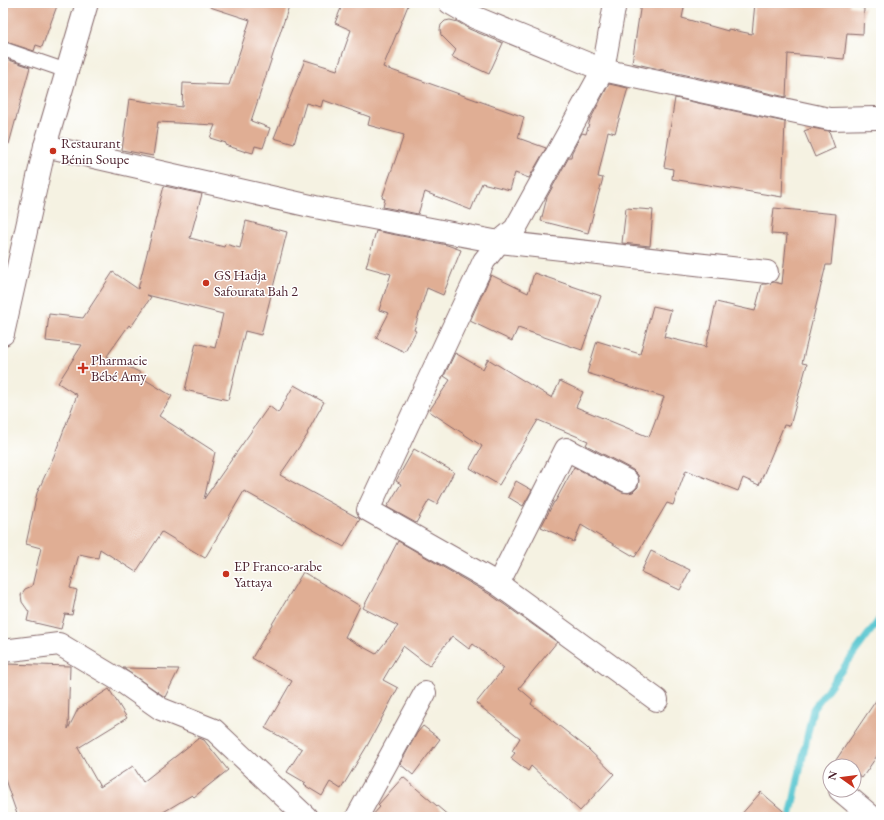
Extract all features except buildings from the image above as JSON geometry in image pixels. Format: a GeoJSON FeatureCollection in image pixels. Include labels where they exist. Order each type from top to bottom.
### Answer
{"type":"FeatureCollection","features":[{"type":"Feature","properties":{"kind":"street"},"geometry":{"type":"LineString","coordinates":[[3,334],[7,303],[45,146],[87,3]]}},
{"type":"Feature","properties":{"kind":"street"},"geometry":{"type":"LineString","coordinates":[[450,3],[474,17],[603,70],[829,119],[876,118]]}},
{"type":"Feature","properties":{"kind":"street"},"geometry":{"type":"LineString","coordinates":[[615,3],[603,70],[515,228],[499,242],[484,261],[368,510],[498,584],[657,700]]}},
{"type":"Feature","properties":{"kind":"street"},"geometry":{"type":"LineString","coordinates":[[45,146],[315,207],[499,242],[767,272]]}},
{"type":"Feature","properties":{"kind":"street"},"geometry":{"type":"LineString","coordinates":[[498,584],[566,449],[628,481]]}},
{"type":"Feature","properties":{"kind":"street"},"geometry":{"type":"LineString","coordinates":[[3,651],[59,644],[124,683],[161,709],[214,730],[306,817]]}},
{"type":"Feature","properties":{"kind":"street"},"geometry":{"type":"LineString","coordinates":[[357,817],[425,693]]}},
{"type":"Feature","properties":{"kind":"street"},"geometry":{"type":"LineString","coordinates":[[849,798],[872,817]]}},
{"type":"Feature","properties":{"kind":"lane"},"geometry":{"type":"LineString","coordinates":[[3,49],[67,71]]}},
{"type":"Feature","properties":{"kind":"waterway"},"geometry":{"type":"LineString","coordinates":[[790,817],[813,709],[881,617]]}},
{"type":"Feature","properties":{"kind":"place","name":"Restaurant Bénin Soupe"},"geometry":{"type":"Point","coordinates":[53,151]}},
{"type":"Feature","properties":{"kind":"place","name":"GS Hadja Safourata Bah 2"},"geometry":{"type":"Point","coordinates":[206,283]}},
{"type":"Feature","properties":{"kind":"place","name":"Pharmacie Bébé Amy"},"geometry":{"type":"Point","coordinates":[83,368]}},
{"type":"Feature","properties":{"kind":"place","name":"EP Franco-arabe Yattaya"},"geometry":{"type":"Point","coordinates":[226,574]}}]}
